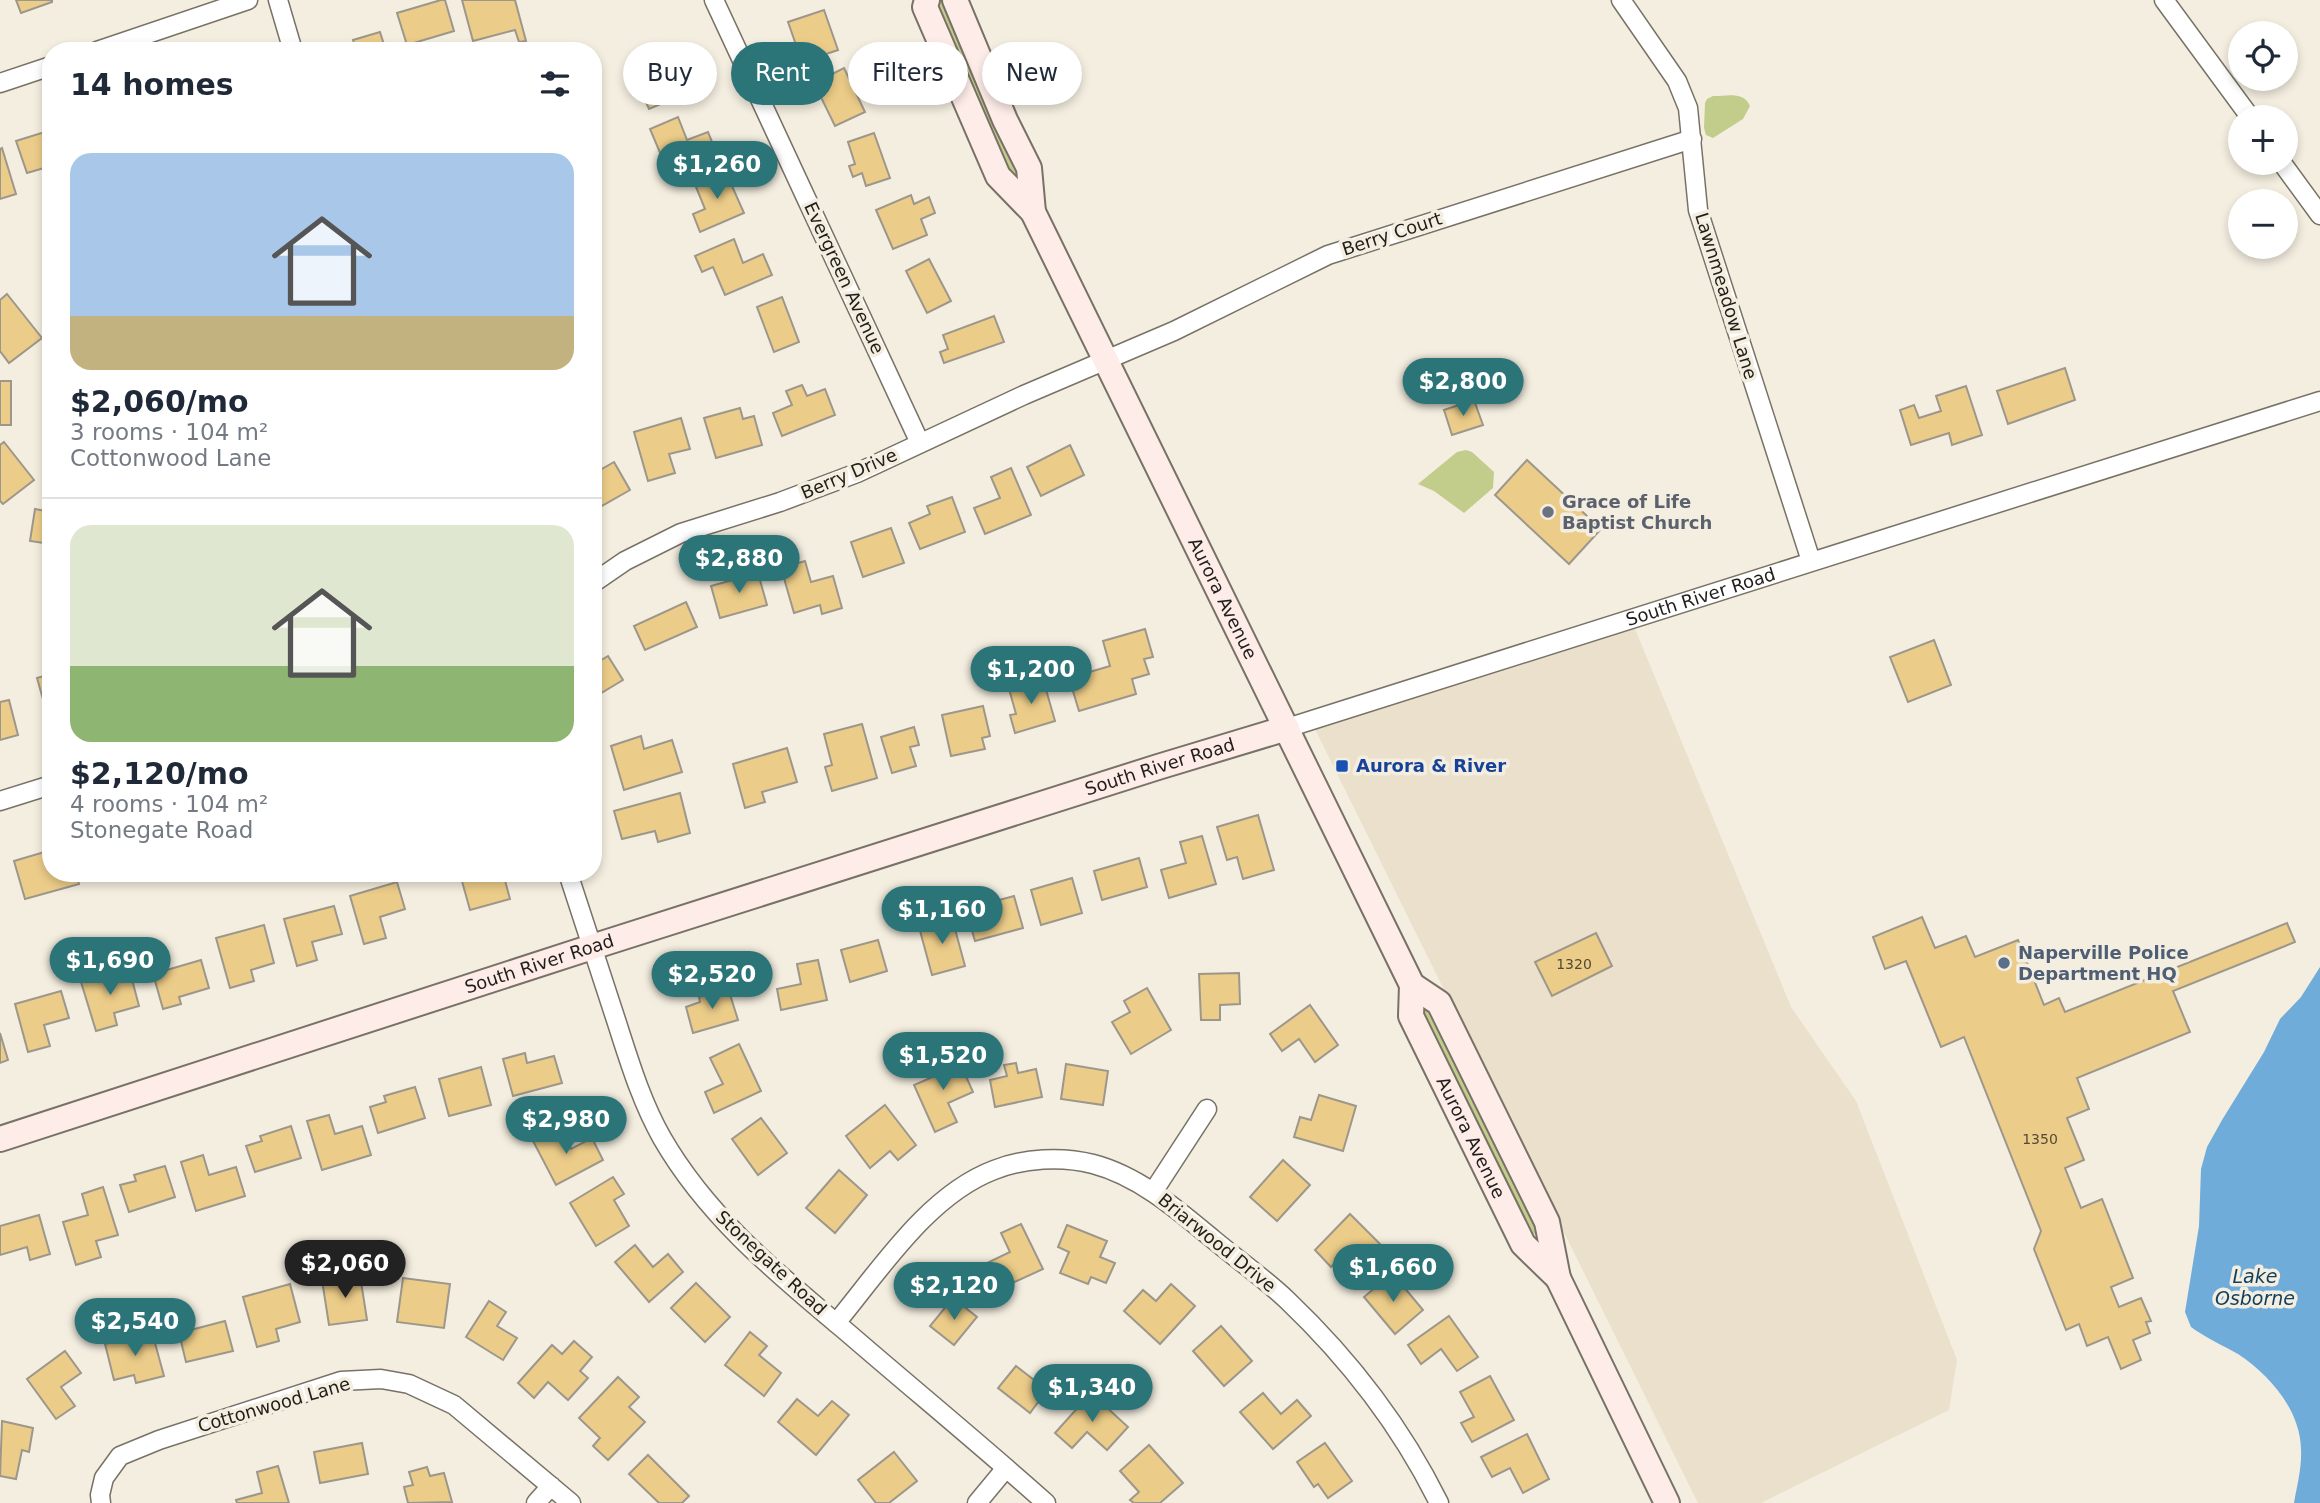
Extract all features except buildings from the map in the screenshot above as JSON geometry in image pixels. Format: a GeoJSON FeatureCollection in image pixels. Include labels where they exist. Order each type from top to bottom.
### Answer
{"type":"FeatureCollection","features":[{"type":"Feature","properties":{"kind":"main road","name":"Aurora Avenue"},"geometry":{"type":"LineString","coordinates":[[927,0],[925,7],[998,176],[1032,212],[1287,729],[1412,985],[1411,1016],[1523,1244],[1558,1278],[1667,1503]]}},
{"type":"Feature","properties":{"kind":"main road","name":"Aurora Avenue"},"geometry":{"type":"LineString","coordinates":[[955,0],[1029,168],[1032,212]]}},
{"type":"Feature","properties":{"kind":"main road","name":"South River Road"},"geometry":{"type":"LineString","coordinates":[[0,1139],[592,947],[1158,767],[1287,729]]}},
{"type":"Feature","properties":{"kind":"street"},"geometry":{"type":"LineString","coordinates":[[124,42],[248,0]]}},
{"type":"Feature","properties":{"kind":"street"},"geometry":{"type":"LineString","coordinates":[[278,0],[290,42]]}},
{"type":"Feature","properties":{"kind":"street","name":"Evergreen Avenue"},"geometry":{"type":"LineString","coordinates":[[714,0],[920,443]]}},
{"type":"Feature","properties":{"kind":"street","name":"Lawnmeadow Lane"},"geometry":{"type":"LineString","coordinates":[[1621,0],[1677,81],[1688,108],[1698,211],[1811,561]]}},
{"type":"Feature","properties":{"kind":"street"},"geometry":{"type":"LineString","coordinates":[[2164,0],[2240,105]]}},
{"type":"Feature","properties":{"kind":"street"},"geometry":{"type":"LineString","coordinates":[[0,83],[42,69]]}},
{"type":"Feature","properties":{"kind":"street","name":"Berry Court"},"geometry":{"type":"LineString","coordinates":[[1105,361],[1174,331],[1328,255],[1692,139]]}},
{"type":"Feature","properties":{"kind":"street"},"geometry":{"type":"LineString","coordinates":[[2291,175],[2320,215]]}},
{"type":"Feature","properties":{"kind":"street","name":"Berry Drive"},"geometry":{"type":"LineString","coordinates":[[602,577],[636,554],[681,533],[780,502],[857,473],[1105,361]]}},
{"type":"Feature","properties":{"kind":"street","name":"South River Road"},"geometry":{"type":"LineString","coordinates":[[1287,729],[2320,401]]}},
{"type":"Feature","properties":{"kind":"street"},"geometry":{"type":"LineString","coordinates":[[0,801],[42,788]]}},
{"type":"Feature","properties":{"kind":"street","name":"Stonegate Road"},"geometry":{"type":"LineString","coordinates":[[571,882],[634,1077],[664,1141],[709,1205],[747,1246],[1046,1503]]}},
{"type":"Feature","properties":{"kind":"street"},"geometry":{"type":"LineString","coordinates":[[1153,1192],[1207,1110]]}},
{"type":"Feature","properties":{"kind":"street","name":"Briarwood Drive"},"geometry":{"type":"LineString","coordinates":[[836,1323],[923,1219],[943,1199],[971,1180],[997,1169],[1031,1161],[1063,1159],[1094,1164],[1153,1192],[1286,1298],[1331,1344],[1377,1399],[1421,1466],[1439,1503]]}},
{"type":"Feature","properties":{"kind":"street","name":"Cottonwood Lane"},"geometry":{"type":"LineString","coordinates":[[101,1503],[104,1478],[120,1456],[159,1440],[341,1381],[382,1379],[409,1384],[454,1405],[571,1503]]}},
{"type":"Feature","properties":{"kind":"street"},"geometry":{"type":"LineString","coordinates":[[977,1503],[1006,1468]]}},
{"type":"Feature","properties":{"kind":"street"},"geometry":{"type":"LineString","coordinates":[[536,1503],[551,1486]]}},
{"type":"Feature","properties":{"kind":"shaded area"},"geometry":{"type":"Polygon","coordinates":[[[1631,619],[1791,1007],[1856,1101],[1957,1360],[1949,1410],[1761,1503],[1698,1503],[1311,721],[1631,619]]]}},
{"type":"Feature","properties":{"kind":"green space"},"geometry":{"type":"Polygon","coordinates":[[[936,0],[941,0],[960,42],[954,42],[936,0]]]}},
{"type":"Feature","properties":{"kind":"green space"},"geometry":{"type":"Polygon","coordinates":[[[968,61],[982,92],[982,105],[988,105],[1028,195],[1011,173],[968,74],[968,61]]]}},
{"type":"Feature","properties":{"kind":"green space"},"geometry":{"type":"Polygon","coordinates":[[[1713,96],[1739,96],[1750,106],[1743,119],[1713,138],[1706,135],[1704,128],[1705,103],[1713,96]]]}},
{"type":"Feature","properties":{"kind":"green space"},"geometry":{"type":"Polygon","coordinates":[[[1457,452],[1472,452],[1494,472],[1493,488],[1464,513],[1434,491],[1418,484],[1457,452]]]}},
{"type":"Feature","properties":{"kind":"green space"},"geometry":{"type":"Polygon","coordinates":[[[1426,1009],[1538,1232],[1534,1234],[1422,1011],[1426,1009]]]}},
{"type":"Feature","properties":{"kind":"water","name":"Lake Osborne"},"geometry":{"type":"Polygon","coordinates":[[[2320,967],[2320,1503],[2294,1503],[2301,1449],[2289,1407],[2272,1383],[2250,1363],[2191,1327],[2185,1312],[2199,1226],[2201,1169],[2207,1147],[2264,1052],[2280,1019],[2301,997],[2320,967]]]}},
{"type":"Feature","properties":{"kind":"place","name":"Grace of Life Baptist Church"},"geometry":{"type":"Point","coordinates":[1548,512]}},
{"type":"Feature","properties":{"kind":"place","name":"Aurora & River"},"geometry":{"type":"Point","coordinates":[1342,766]}},
{"type":"Feature","properties":{"kind":"place","name":"Naperville Police Department HQ"},"geometry":{"type":"Point","coordinates":[2004,963]}}]}
